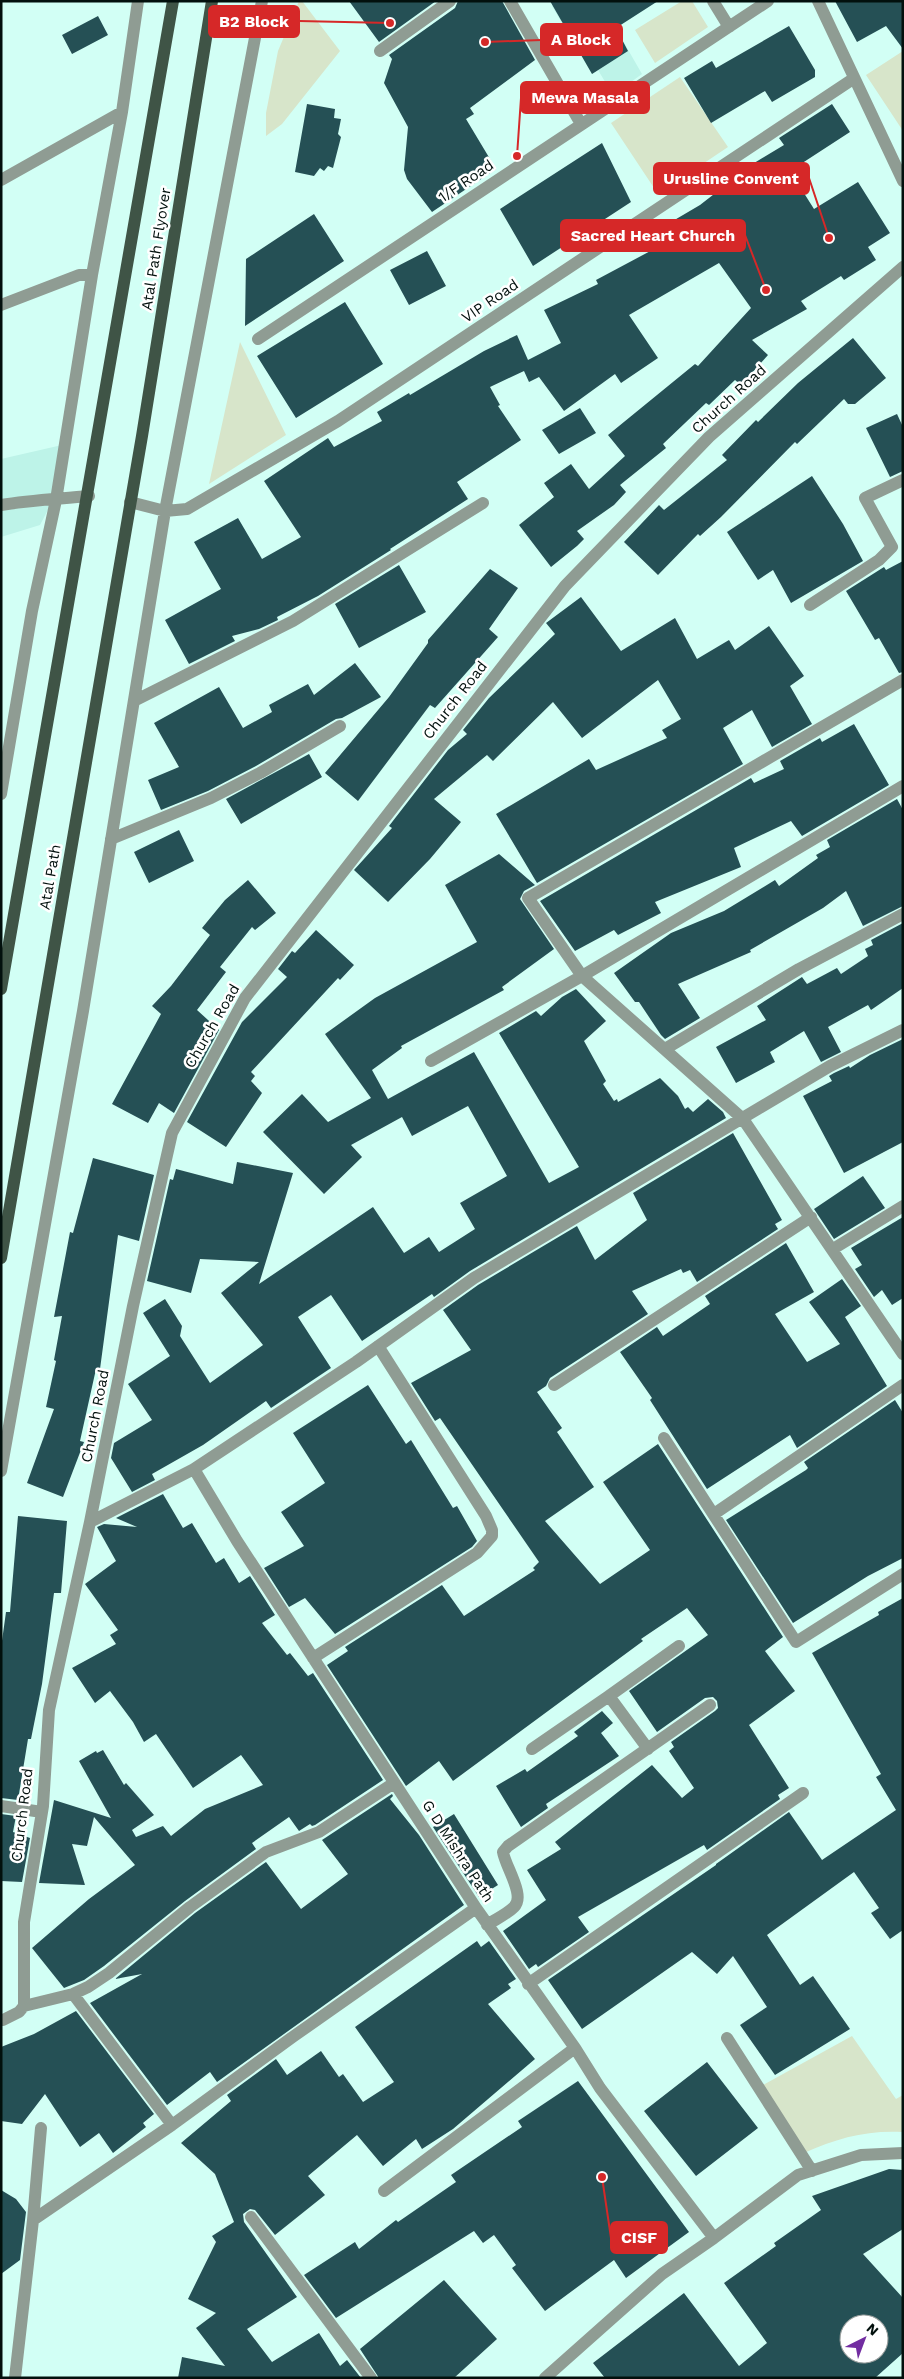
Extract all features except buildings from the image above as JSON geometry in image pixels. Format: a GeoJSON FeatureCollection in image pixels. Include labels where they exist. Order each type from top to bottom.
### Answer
{"type":"FeatureCollection","features":[{"type":"Feature","properties":{"kind":"main road","name":"Atal Path Flyover"},"geometry":{"type":"LineString","coordinates":[[89,496],[173,1]]}},
{"type":"Feature","properties":{"kind":"main road","name":"Atal Path Flyover"},"geometry":{"type":"LineString","coordinates":[[130,502],[212,1]]}},
{"type":"Feature","properties":{"kind":"main road","name":"Atal Path"},"geometry":{"type":"LineString","coordinates":[[1,989],[89,496]]}},
{"type":"Feature","properties":{"kind":"main road","name":"Atal Path"},"geometry":{"type":"LineString","coordinates":[[1,1258],[130,502]]}},
{"type":"Feature","properties":{"kind":"street"},"geometry":{"type":"LineString","coordinates":[[1,794],[32,611],[56,500],[92,275],[122,112],[138,1]]}},
{"type":"Feature","properties":{"kind":"street"},"geometry":{"type":"LineString","coordinates":[[1,1471],[83,1011],[165,511],[262,1]]}},
{"type":"Feature","properties":{"kind":"street"},"geometry":{"type":"LineString","coordinates":[[380,51],[450,1]]}},
{"type":"Feature","properties":{"kind":"street"},"geometry":{"type":"LineString","coordinates":[[510,1],[581,124]]}},
{"type":"Feature","properties":{"kind":"street"},"geometry":{"type":"LineString","coordinates":[[713,1],[729,27]]}},
{"type":"Feature","properties":{"kind":"street","name":"1/F Road"},"geometry":{"type":"LineString","coordinates":[[258,339],[768,1]]}},
{"type":"Feature","properties":{"kind":"street"},"geometry":{"type":"LineString","coordinates":[[818,1],[853,79],[903,181]]}},
{"type":"Feature","properties":{"kind":"street","name":"VIP Road"},"geometry":{"type":"LineString","coordinates":[[130,502],[165,511],[187,509],[338,421],[853,79]]}},
{"type":"Feature","properties":{"kind":"street"},"geometry":{"type":"LineString","coordinates":[[1,180],[122,112]]}},
{"type":"Feature","properties":{"kind":"street","name":"Church Road"},"geometry":{"type":"LineString","coordinates":[[24,2006],[24,1922],[42,1812],[50,1710],[133,1306],[172,1133],[245,998],[565,586],[709,437],[903,267]]}},
{"type":"Feature","properties":{"kind":"street"},"geometry":{"type":"LineString","coordinates":[[1,305],[79,275],[92,275]]}},
{"type":"Feature","properties":{"kind":"street"},"geometry":{"type":"LineString","coordinates":[[810,605],[879,560],[892,547],[865,498],[903,480]]}},
{"type":"Feature","properties":{"kind":"street"},"geometry":{"type":"LineString","coordinates":[[1,505],[40,499],[56,500],[89,496]]}},
{"type":"Feature","properties":{"kind":"street"},"geometry":{"type":"LineString","coordinates":[[134,701],[293,621],[483,503]]}},
{"type":"Feature","properties":{"kind":"street"},"geometry":{"type":"LineString","coordinates":[[903,680],[528,898],[582,976],[743,1119],[903,1354]]}},
{"type":"Feature","properties":{"kind":"street"},"geometry":{"type":"LineString","coordinates":[[111,839],[211,798],[260,773],[340,726]]}},
{"type":"Feature","properties":{"kind":"street"},"geometry":{"type":"LineString","coordinates":[[431,1061],[582,976],[903,786]]}},
{"type":"Feature","properties":{"kind":"street"},"geometry":{"type":"LineString","coordinates":[[665,1049],[799,969],[903,914]]}},
{"type":"Feature","properties":{"kind":"street"},"geometry":{"type":"LineString","coordinates":[[90,1522],[194,1469],[378,1346],[474,1278],[830,1066],[903,1030]]}},
{"type":"Feature","properties":{"kind":"street"},"geometry":{"type":"LineString","coordinates":[[833,1249],[903,1206]]}},
{"type":"Feature","properties":{"kind":"street"},"geometry":{"type":"LineString","coordinates":[[554,1385],[811,1217]]}},
{"type":"Feature","properties":{"kind":"street"},"geometry":{"type":"LineString","coordinates":[[314,1658],[477,1553],[492,1536],[492,1530],[486,1516],[378,1346]]}},
{"type":"Feature","properties":{"kind":"street"},"geometry":{"type":"LineString","coordinates":[[714,1514],[903,1385]]}},
{"type":"Feature","properties":{"kind":"street"},"geometry":{"type":"LineString","coordinates":[[664,1438],[796,1642],[903,1574]]}},
{"type":"Feature","properties":{"kind":"street","name":"G D Mishra Path"},"geometry":{"type":"LineString","coordinates":[[194,1469],[237,1542],[487,1925],[575,2048],[600,2088],[714,2238]]}},
{"type":"Feature","properties":{"kind":"street"},"geometry":{"type":"LineString","coordinates":[[532,1749],[679,1646]]}},
{"type":"Feature","properties":{"kind":"street"},"geometry":{"type":"LineString","coordinates":[[609,1696],[648,1749]]}},
{"type":"Feature","properties":{"kind":"street"},"geometry":{"type":"LineString","coordinates":[[487,1925],[515,1906],[518,1898],[503,1852],[710,1706]]}},
{"type":"Feature","properties":{"kind":"street"},"geometry":{"type":"LineString","coordinates":[[2,2020],[19,2012],[24,2006],[73,1994],[108,1973],[190,1907],[266,1852],[319,1832],[394,1783]]}},
{"type":"Feature","properties":{"kind":"street"},"geometry":{"type":"LineString","coordinates":[[528,1984],[803,1793]]}},
{"type":"Feature","properties":{"kind":"street"},"geometry":{"type":"LineString","coordinates":[[1,1806],[42,1812]]}},
{"type":"Feature","properties":{"kind":"street"},"geometry":{"type":"LineString","coordinates":[[33,2220],[172,2125],[302,2030],[476,1908]]}},
{"type":"Feature","properties":{"kind":"street"},"geometry":{"type":"LineString","coordinates":[[73,1994],[172,2125]]}},
{"type":"Feature","properties":{"kind":"street"},"geometry":{"type":"LineString","coordinates":[[727,2038],[812,2170]]}},
{"type":"Feature","properties":{"kind":"street"},"geometry":{"type":"LineString","coordinates":[[384,2191],[575,2048]]}},
{"type":"Feature","properties":{"kind":"street"},"geometry":{"type":"LineString","coordinates":[[15,2378],[33,2220],[41,2128]]}},
{"type":"Feature","properties":{"kind":"street"},"geometry":{"type":"LineString","coordinates":[[545,2378],[662,2274],[798,2175],[861,2154],[903,2153]]}},
{"type":"Feature","properties":{"kind":"street"},"geometry":{"type":"LineString","coordinates":[[250,2217],[371,2378]]}},
{"type":"Feature","properties":{"kind":"shaded area"},"geometry":{"type":"Polygon","coordinates":[[[559,1],[600,1],[642,74],[613,95],[598,70],[592,74],[552,6],[559,1]]]}},
{"type":"Feature","properties":{"kind":"shaded area"},"geometry":{"type":"Polygon","coordinates":[[[62,445],[50,506],[40,525],[1,537],[1,459],[62,445]]]}},
{"type":"Feature","properties":{"kind":"green space"},"geometry":{"type":"Polygon","coordinates":[[[299,1],[302,1],[340,51],[282,124],[266,136],[266,113],[278,51],[299,1]]]}},
{"type":"Feature","properties":{"kind":"green space"},"geometry":{"type":"Polygon","coordinates":[[[682,1],[692,1],[708,27],[655,63],[635,30],[682,1]]]}},
{"type":"Feature","properties":{"kind":"green space"},"geometry":{"type":"Polygon","coordinates":[[[903,51],[903,131],[866,75],[903,51]]]}},
{"type":"Feature","properties":{"kind":"green space"},"geometry":{"type":"Polygon","coordinates":[[[680,77],[728,147],[658,194],[611,123],[680,77]]]}},
{"type":"Feature","properties":{"kind":"green space"},"geometry":{"type":"Polygon","coordinates":[[[240,342],[286,435],[209,484],[240,342]]]}},
{"type":"Feature","properties":{"kind":"green space"},"geometry":{"type":"Polygon","coordinates":[[[852,2036],[896,2099],[903,2095],[903,2132],[877,2132],[852,2136],[804,2153],[763,2085],[852,2036]]]}},
{"type":"Feature","properties":{"kind":"place","name":"B2 Block"},"geometry":{"type":"Point","coordinates":[390,23]}},
{"type":"Feature","properties":{"kind":"place","name":"A Block"},"geometry":{"type":"Point","coordinates":[485,42]}},
{"type":"Feature","properties":{"kind":"place","name":"Mewa Masala"},"geometry":{"type":"Point","coordinates":[517,156]}},
{"type":"Feature","properties":{"kind":"place","name":"Urusline Convent"},"geometry":{"type":"Point","coordinates":[829,238]}},
{"type":"Feature","properties":{"kind":"place","name":"Sacred Heart Church"},"geometry":{"type":"Point","coordinates":[766,290]}},
{"type":"Feature","properties":{"kind":"place","name":"CISF"},"geometry":{"type":"Point","coordinates":[602,2177]}}]}
